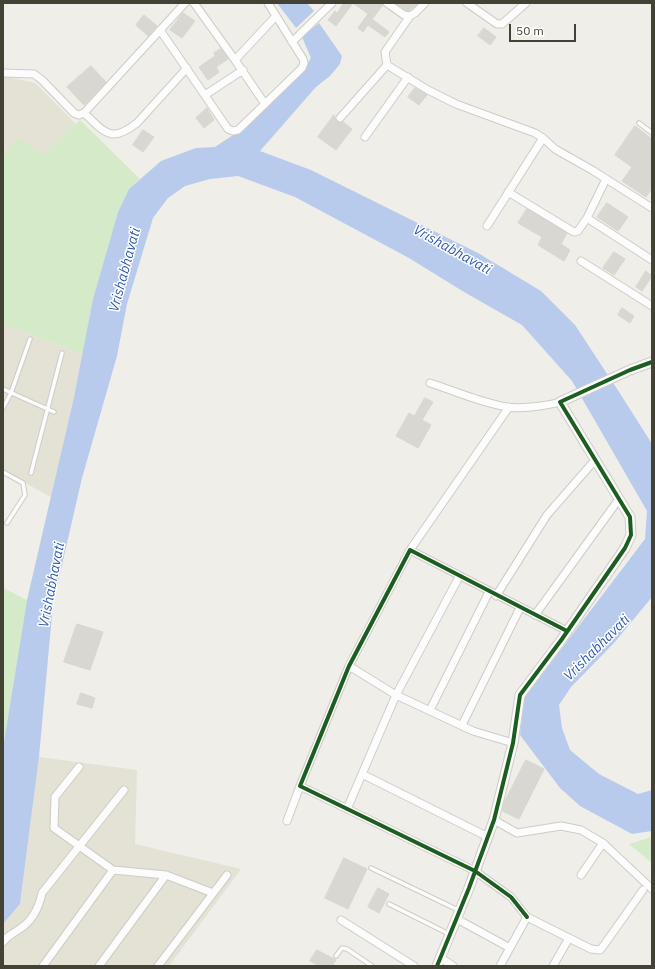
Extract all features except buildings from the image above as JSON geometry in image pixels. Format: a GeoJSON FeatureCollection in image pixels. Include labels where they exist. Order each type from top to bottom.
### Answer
{"type":"FeatureCollection","features":[{"type":"Feature","properties":{"kind":"street"},"geometry":{"type":"LineString","coordinates":[[3,74],[34,74],[42,80],[74,113],[79,115],[84,113],[185,3]]}},
{"type":"Feature","properties":{"kind":"street"},"geometry":{"type":"LineString","coordinates":[[194,3],[243,70],[265,104]]}},
{"type":"Feature","properties":{"kind":"street"},"geometry":{"type":"LineString","coordinates":[[160,30],[228,129],[233,131],[238,130],[302,68],[304,63],[303,59],[268,3]]}},
{"type":"Feature","properties":{"kind":"street"},"geometry":{"type":"LineString","coordinates":[[292,42],[332,3]]}},
{"type":"Feature","properties":{"kind":"street"},"geometry":{"type":"LineString","coordinates":[[387,3],[404,15],[410,16]]}},
{"type":"Feature","properties":{"kind":"street"},"geometry":{"type":"LineString","coordinates":[[387,65],[385,52],[410,16],[425,3]]}},
{"type":"Feature","properties":{"kind":"street"},"geometry":{"type":"LineString","coordinates":[[467,3],[497,24],[502,24],[526,3]]}},
{"type":"Feature","properties":{"kind":"street"},"geometry":{"type":"LineString","coordinates":[[235,60],[276,16]]}},
{"type":"Feature","properties":{"kind":"street"},"geometry":{"type":"LineString","coordinates":[[387,65],[428,90],[456,104],[535,133],[555,149],[652,208]]}},
{"type":"Feature","properties":{"kind":"street"},"geometry":{"type":"LineString","coordinates":[[340,118],[387,65]]}},
{"type":"Feature","properties":{"kind":"street"},"geometry":{"type":"LineString","coordinates":[[84,113],[105,133],[117,135],[127,131],[137,123],[187,68]]}},
{"type":"Feature","properties":{"kind":"street"},"geometry":{"type":"LineString","coordinates":[[205,95],[243,70]]}},
{"type":"Feature","properties":{"kind":"street"},"geometry":{"type":"LineString","coordinates":[[365,137],[408,77]]}},
{"type":"Feature","properties":{"kind":"street"},"geometry":{"type":"LineString","coordinates":[[486,226],[543,138]]}},
{"type":"Feature","properties":{"kind":"street"},"geometry":{"type":"LineString","coordinates":[[508,192],[574,232],[580,229],[587,218],[606,179]]}},
{"type":"Feature","properties":{"kind":"street"},"geometry":{"type":"LineString","coordinates":[[587,218],[652,260]]}},
{"type":"Feature","properties":{"kind":"street"},"geometry":{"type":"LineString","coordinates":[[581,261],[652,306]]}},
{"type":"Feature","properties":{"kind":"street"},"geometry":{"type":"LineString","coordinates":[[430,383],[493,404],[509,407],[550,405],[562,402],[630,370],[652,362]]}},
{"type":"Feature","properties":{"kind":"street"},"geometry":{"type":"LineString","coordinates":[[453,966],[439,962],[494,820],[513,743],[520,694],[567,631],[625,548],[631,535],[630,517],[562,402]]}},
{"type":"Feature","properties":{"kind":"street"},"geometry":{"type":"LineString","coordinates":[[287,821],[349,666],[410,550],[509,407]]}},
{"type":"Feature","properties":{"kind":"street"},"geometry":{"type":"LineString","coordinates":[[496,596],[547,515],[595,460]]}},
{"type":"Feature","properties":{"kind":"street"},"geometry":{"type":"LineString","coordinates":[[535,615],[619,499]]}},
{"type":"Feature","properties":{"kind":"street"},"geometry":{"type":"LineString","coordinates":[[410,550],[459,577],[567,631]]}},
{"type":"Feature","properties":{"kind":"street"},"geometry":{"type":"LineString","coordinates":[[347,809],[396,695],[459,577]]}},
{"type":"Feature","properties":{"kind":"street"},"geometry":{"type":"LineString","coordinates":[[430,710],[489,592]]}},
{"type":"Feature","properties":{"kind":"street"},"geometry":{"type":"LineString","coordinates":[[462,725],[520,608]]}},
{"type":"Feature","properties":{"kind":"street"},"geometry":{"type":"LineString","coordinates":[[349,666],[396,695],[473,731],[513,743]]}},
{"type":"Feature","properties":{"kind":"street"},"geometry":{"type":"LineString","coordinates":[[79,767],[55,797],[54,828],[114,870],[166,875],[213,893]]}},
{"type":"Feature","properties":{"kind":"street"},"geometry":{"type":"LineString","coordinates":[[362,774],[488,837]]}},
{"type":"Feature","properties":{"kind":"street"},"geometry":{"type":"LineString","coordinates":[[300,786],[475,871],[511,897],[527,917],[591,949],[600,950],[643,890]]}},
{"type":"Feature","properties":{"kind":"street"},"geometry":{"type":"LineString","coordinates":[[3,942],[8,935],[20,929],[30,920],[38,908],[42,893],[124,790]]}},
{"type":"Feature","properties":{"kind":"street"},"geometry":{"type":"LineString","coordinates":[[494,820],[517,833],[561,826],[581,830],[603,843],[652,889]]}},
{"type":"Feature","properties":{"kind":"street"},"geometry":{"type":"LineString","coordinates":[[581,875],[603,843]]}},
{"type":"Feature","properties":{"kind":"street"},"geometry":{"type":"LineString","coordinates":[[43,966],[114,870]]}},
{"type":"Feature","properties":{"kind":"street"},"geometry":{"type":"LineString","coordinates":[[158,966],[227,874]]}},
{"type":"Feature","properties":{"kind":"street"},"geometry":{"type":"LineString","coordinates":[[99,966],[166,875]]}},
{"type":"Feature","properties":{"kind":"street"},"geometry":{"type":"LineString","coordinates":[[458,915],[510,948]]}},
{"type":"Feature","properties":{"kind":"street"},"geometry":{"type":"LineString","coordinates":[[500,966],[527,917]]}},
{"type":"Feature","properties":{"kind":"street"},"geometry":{"type":"LineString","coordinates":[[341,920],[414,966]]}},
{"type":"Feature","properties":{"kind":"street"},"geometry":{"type":"LineString","coordinates":[[553,966],[569,938]]}},
{"type":"Feature","properties":{"kind":"lane"},"geometry":{"type":"LineString","coordinates":[[639,123],[652,133]]}},
{"type":"Feature","properties":{"kind":"lane"},"geometry":{"type":"LineString","coordinates":[[3,408],[11,393],[30,339]]}},
{"type":"Feature","properties":{"kind":"lane"},"geometry":{"type":"LineString","coordinates":[[31,474],[62,353]]}},
{"type":"Feature","properties":{"kind":"lane"},"geometry":{"type":"LineString","coordinates":[[3,389],[54,412]]}},
{"type":"Feature","properties":{"kind":"lane"},"geometry":{"type":"LineString","coordinates":[[3,472],[23,483],[25,490],[25,495],[8,523]]}},
{"type":"Feature","properties":{"kind":"lane"},"geometry":{"type":"LineString","coordinates":[[371,868],[458,915]]}},
{"type":"Feature","properties":{"kind":"lane"},"geometry":{"type":"LineString","coordinates":[[389,904],[450,935]]}},
{"type":"Feature","properties":{"kind":"lane"},"geometry":{"type":"LineString","coordinates":[[336,956],[342,948],[372,966]]}},
{"type":"Feature","properties":{"kind":"shaded area"},"geometry":{"type":"Polygon","coordinates":[[[3,76],[35,83],[76,124],[43,155],[3,156],[3,76]]]}},
{"type":"Feature","properties":{"kind":"shaded area"},"geometry":{"type":"Polygon","coordinates":[[[3,324],[83,354],[51,497],[3,471],[3,324]]]}},
{"type":"Feature","properties":{"kind":"shaded area"},"geometry":{"type":"Polygon","coordinates":[[[39,757],[137,770],[135,844],[241,869],[169,966],[3,966],[3,924],[20,904],[39,757]]]}},
{"type":"Feature","properties":{"kind":"green space"},"geometry":{"type":"Polygon","coordinates":[[[80,120],[140,179],[129,189],[118,212],[93,299],[83,354],[3,324],[3,156],[18,138],[43,155],[80,120]]]}},
{"type":"Feature","properties":{"kind":"green space"},"geometry":{"type":"Polygon","coordinates":[[[3,588],[27,600],[3,748],[3,588]]]}},
{"type":"Feature","properties":{"kind":"green space"},"geometry":{"type":"Polygon","coordinates":[[[652,837],[652,863],[629,844],[652,837]]]}},
{"type":"Feature","properties":{"kind":"water"},"geometry":{"type":"Polygon","coordinates":[[[277,3],[307,3],[314,11],[296,28],[277,3]]]}},
{"type":"Feature","properties":{"kind":"water","name":"Vrishabhavati"},"geometry":{"type":"Polygon","coordinates":[[[319,23],[342,56],[340,64],[330,76],[316,87],[260,151],[311,170],[478,253],[541,291],[575,325],[652,444],[652,597],[614,643],[571,687],[559,705],[562,728],[570,750],[599,774],[638,794],[652,790],[652,831],[632,834],[580,806],[560,788],[520,735],[524,698],[645,539],[647,511],[572,381],[522,325],[409,258],[295,197],[238,176],[210,179],[185,186],[168,198],[153,218],[127,304],[117,356],[82,478],[53,604],[39,757],[20,904],[3,924],[3,748],[27,600],[74,397],[93,299],[118,212],[129,189],[161,161],[196,148],[215,147],[251,123],[301,74],[311,58],[302,37],[319,23]]]}},
{"type":"Feature","properties":{"kind":"cycle path"},"geometry":{"type":"LineString","coordinates":[[437,966],[469,888],[494,820],[513,743],[520,695],[562,639],[625,548],[631,535],[630,517],[560,402],[630,370],[652,362]]}},
{"type":"Feature","properties":{"kind":"cycle path"},"geometry":{"type":"LineString","coordinates":[[527,917],[511,897],[475,871],[300,786],[349,666],[410,550],[567,631]]}}]}
